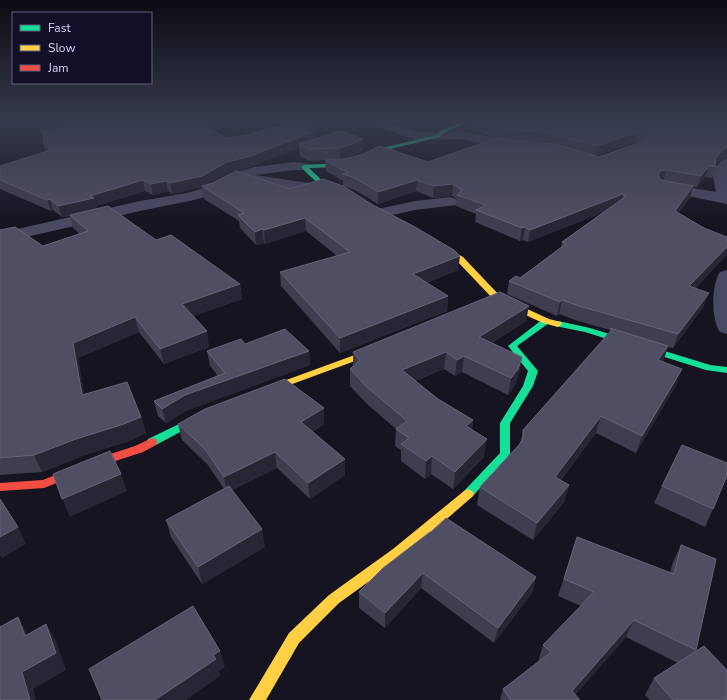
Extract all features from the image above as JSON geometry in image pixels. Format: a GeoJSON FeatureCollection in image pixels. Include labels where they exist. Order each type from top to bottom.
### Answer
{"type":"FeatureCollection","features":[{"type":"Feature","properties":{"kind":"street"},"geometry":{"type":"LineString","coordinates":[[0,238],[140,206],[189,198],[209,191],[234,177],[275,168],[340,165],[356,161],[369,155]]}},
{"type":"Feature","properties":{"kind":"street"},"geometry":{"type":"LineString","coordinates":[[726,199],[719,171],[727,163]]}},
{"type":"Feature","properties":{"kind":"street"},"geometry":{"type":"LineString","coordinates":[[304,167],[324,185],[349,194],[355,198]]}},
{"type":"Feature","properties":{"kind":"street"},"geometry":{"type":"LineString","coordinates":[[234,177],[308,187],[324,185]]}},
{"type":"Feature","properties":{"kind":"street"},"geometry":{"type":"LineString","coordinates":[[663,187],[726,199]]}},
{"type":"Feature","properties":{"kind":"street"},"geometry":{"type":"LineString","coordinates":[[381,214],[412,205],[432,202],[451,202]]}},
{"type":"Feature","properties":{"kind":"street"},"geometry":{"type":"LineString","coordinates":[[426,237],[460,259],[495,300],[546,321],[586,330],[709,368],[727,370]]}},
{"type":"Feature","properties":{"kind":"street"},"geometry":{"type":"LineString","coordinates":[[727,276],[725,281],[724,303],[725,324],[727,328]]}},
{"type":"Feature","properties":{"kind":"street"},"geometry":{"type":"LineString","coordinates":[[258,700],[294,638],[334,599],[398,553],[464,498],[505,454],[505,423],[528,386],[533,371],[512,346],[546,321]]}},
{"type":"Feature","properties":{"kind":"street"},"geometry":{"type":"LineString","coordinates":[[252,396],[392,344]]}},
{"type":"Feature","properties":{"kind":"street"},"geometry":{"type":"LineString","coordinates":[[0,487],[44,484],[94,464],[139,449],[175,431],[198,417],[212,412]]}},
{"type":"Feature","properties":{"kind":"building"},"geometry":{"type":"Polygon","coordinates":[[[36,155],[254,155],[227,162],[202,176],[170,183],[166,181],[151,184],[143,180],[90,196],[94,198],[58,206],[50,199],[47,200],[0,180],[0,166],[36,155]]]}},
{"type":"Feature","properties":{"kind":"building"},"geometry":{"type":"Polygon","coordinates":[[[362,155],[406,155],[428,162],[449,155],[591,155],[599,157],[606,155],[719,155],[715,159],[716,167],[709,166],[701,176],[666,170],[661,171],[658,175],[661,180],[693,186],[675,211],[704,228],[727,237],[727,247],[689,286],[709,293],[678,334],[562,300],[560,302],[509,281],[516,276],[520,278],[566,244],[562,242],[625,197],[623,194],[530,230],[476,210],[486,205],[457,195],[461,189],[453,184],[434,186],[417,180],[378,192],[355,178],[343,174],[348,173],[325,160],[345,159],[362,155]]]}},
{"type":"Feature","properties":{"kind":"building"},"geometry":{"type":"Polygon","coordinates":[[[236,171],[290,189],[323,179],[343,186],[373,205],[415,227],[454,250],[460,256],[413,274],[448,296],[340,338],[280,272],[350,252],[305,218],[255,232],[238,215],[244,213],[202,186],[213,183],[236,171]]]}},
{"type":"Feature","properties":{"kind":"building"},"geometry":{"type":"Polygon","coordinates":[[[108,206],[156,240],[171,235],[240,284],[182,304],[207,331],[160,349],[135,317],[73,343],[82,395],[127,382],[141,417],[34,455],[0,458],[0,230],[15,227],[43,246],[88,231],[70,215],[108,206]]]}},
{"type":"Feature","properties":{"kind":"building"},"geometry":{"type":"Polygon","coordinates":[[[500,292],[529,306],[479,337],[522,357],[518,369],[511,378],[464,356],[457,360],[446,352],[402,370],[438,399],[473,420],[466,426],[487,439],[455,472],[432,456],[426,461],[401,444],[409,438],[396,429],[407,421],[367,387],[350,369],[360,360],[353,352],[500,292]]]}},
{"type":"Feature","properties":{"kind":"building"},"geometry":{"type":"Polygon","coordinates":[[[610,328],[668,346],[658,360],[682,369],[642,436],[601,416],[555,477],[569,485],[537,523],[480,487],[519,445],[523,438],[523,430],[612,330],[610,328]]]}},
{"type":"Feature","properties":{"kind":"building"},"geometry":{"type":"Polygon","coordinates":[[[285,329],[309,351],[185,395],[162,409],[154,401],[225,373],[207,351],[241,339],[245,344],[285,329]]]}},
{"type":"Feature","properties":{"kind":"building"},"geometry":{"type":"Polygon","coordinates":[[[285,379],[324,408],[301,422],[345,459],[308,483],[275,452],[224,477],[205,449],[178,424],[205,409],[285,379]]]}},
{"type":"Feature","properties":{"kind":"building"},"geometry":{"type":"Polygon","coordinates":[[[682,445],[727,463],[727,476],[713,509],[662,486],[682,445]]]}},
{"type":"Feature","properties":{"kind":"building"},"geometry":{"type":"Polygon","coordinates":[[[110,451],[121,474],[62,499],[53,474],[110,451]]]}},
{"type":"Feature","properties":{"kind":"building"},"geometry":{"type":"Polygon","coordinates":[[[229,486],[262,529],[198,567],[166,520],[229,486]]]}},
{"type":"Feature","properties":{"kind":"building"},"geometry":{"type":"Polygon","coordinates":[[[0,499],[18,527],[0,537],[0,499]]]}},
{"type":"Feature","properties":{"kind":"building"},"geometry":{"type":"Polygon","coordinates":[[[446,518],[536,577],[498,628],[423,573],[385,613],[359,592],[383,568],[431,532],[446,518]]]}},
{"type":"Feature","properties":{"kind":"building"},"geometry":{"type":"Polygon","coordinates":[[[577,537],[674,574],[681,545],[716,559],[696,650],[634,620],[572,691],[580,700],[511,700],[503,689],[551,652],[543,645],[594,592],[564,579],[577,537]]]}},
{"type":"Feature","properties":{"kind":"building"},"geometry":{"type":"Polygon","coordinates":[[[193,606],[220,651],[213,655],[216,659],[155,700],[102,700],[89,669],[193,606]]]}},
{"type":"Feature","properties":{"kind":"building"},"geometry":{"type":"Polygon","coordinates":[[[18,617],[25,636],[46,624],[56,653],[22,672],[30,700],[0,700],[0,627],[18,617]]]}},
{"type":"Feature","properties":{"kind":"building"},"geometry":{"type":"Polygon","coordinates":[[[704,646],[727,670],[727,700],[673,700],[654,678],[704,646]]]}},
{"type":"Feature","properties":{"kind":"traffic: fast"},"geometry":{"type":"LineString","coordinates":[[345,193],[324,185],[304,167],[340,165],[356,161],[369,155]]}},
{"type":"Feature","properties":{"kind":"traffic: fast"},"geometry":{"type":"LineString","coordinates":[[468,494],[505,454],[505,423],[528,386],[533,371],[512,346],[546,321]]}},
{"type":"Feature","properties":{"kind":"traffic: fast"},"geometry":{"type":"LineString","coordinates":[[558,324],[587,330],[709,368],[727,370]]}},
{"type":"Feature","properties":{"kind":"traffic: fast"},"geometry":{"type":"LineString","coordinates":[[152,442],[206,414]]}},
{"type":"Feature","properties":{"kind":"traffic: slow"},"geometry":{"type":"LineString","coordinates":[[434,242],[460,259],[498,299],[546,321],[558,324]]}},
{"type":"Feature","properties":{"kind":"traffic: slow"},"geometry":{"type":"LineString","coordinates":[[262,392],[382,348]]}},
{"type":"Feature","properties":{"kind":"traffic: slow"},"geometry":{"type":"LineString","coordinates":[[257,700],[294,638],[334,599],[398,553],[468,494]]}},
{"type":"Feature","properties":{"kind":"traffic: jam"},"geometry":{"type":"LineString","coordinates":[[0,487],[44,484],[93,464],[139,449],[152,442]]}}]}
